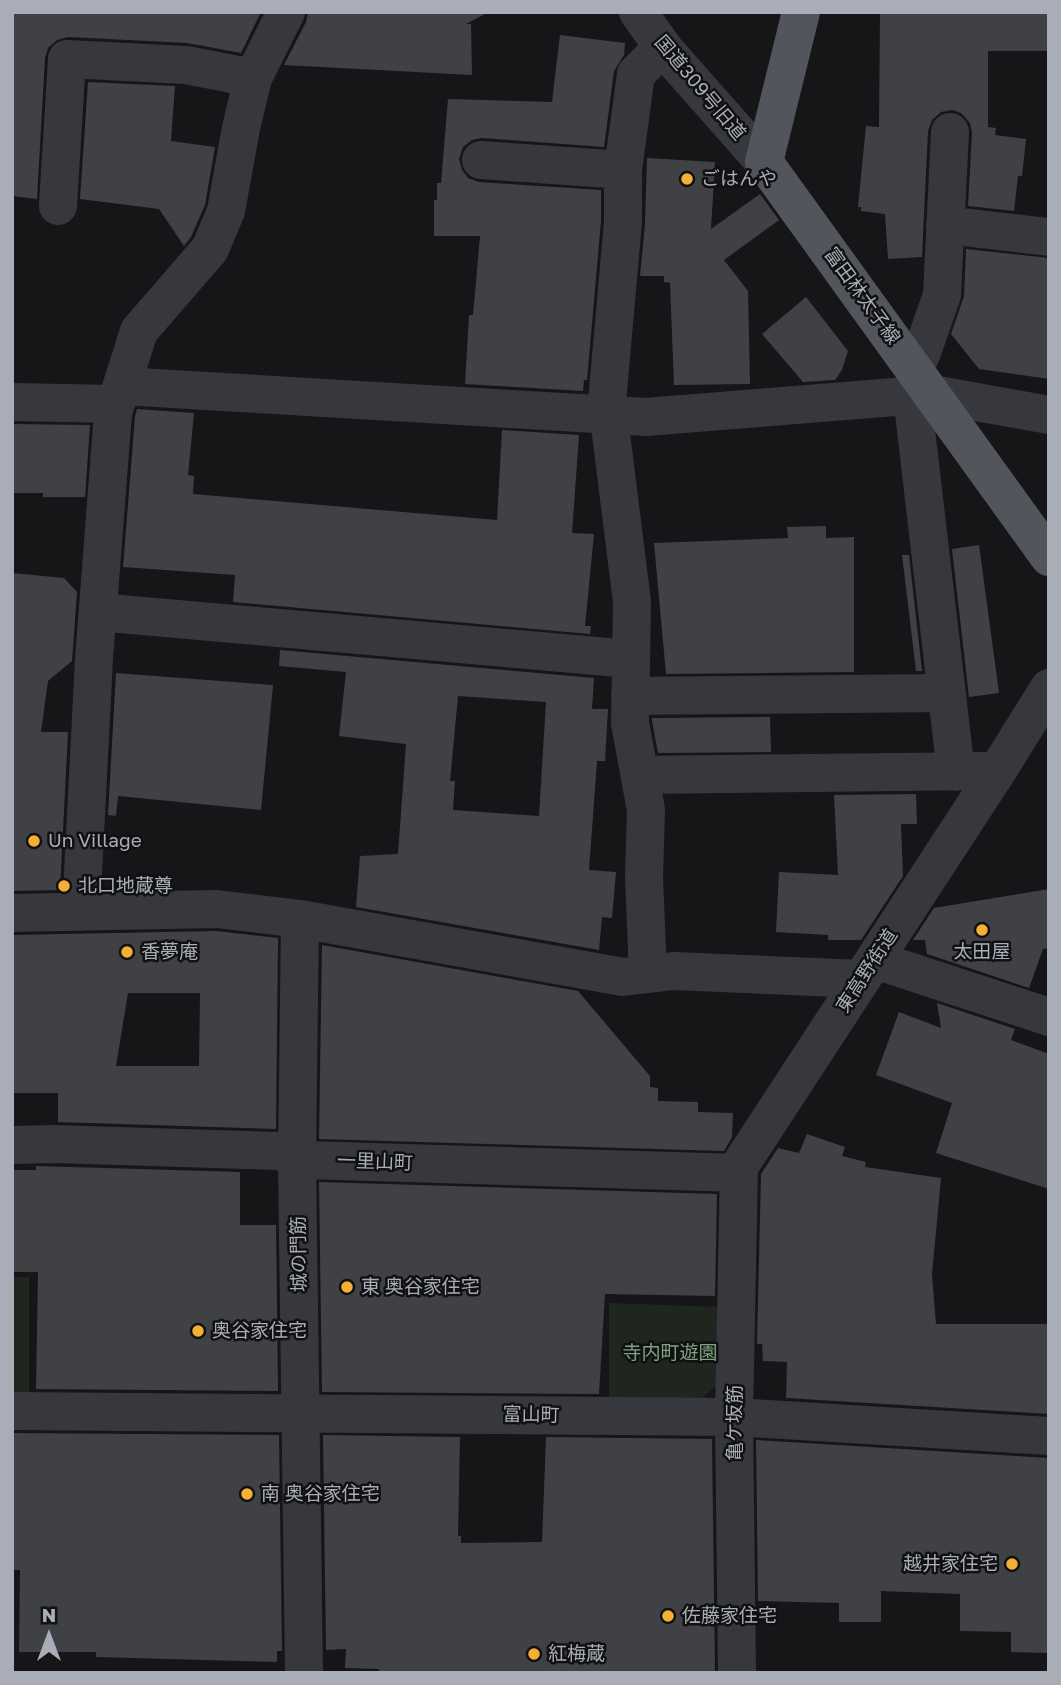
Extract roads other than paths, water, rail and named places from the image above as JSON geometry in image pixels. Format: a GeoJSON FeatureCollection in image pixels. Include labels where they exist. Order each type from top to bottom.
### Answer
{"type":"FeatureCollection","features":[{"type":"Feature","properties":{"kind":"main road"},"geometry":{"type":"LineString","coordinates":[[764,162],[801,12]]}},
{"type":"Feature","properties":{"kind":"main road","name":"富田林太子線"},"geometry":{"type":"LineString","coordinates":[[764,162],[1049,557]]}},
{"type":"Feature","properties":{"kind":"street"},"geometry":{"type":"LineString","coordinates":[[81,912],[98,612],[113,413],[139,331],[210,249],[226,211],[240,128],[253,78],[286,12]]}},
{"type":"Feature","properties":{"kind":"street","name":"国道309号旧道"},"geometry":{"type":"LineString","coordinates":[[638,12],[663,47],[764,162]]}},
{"type":"Feature","properties":{"kind":"street"},"geometry":{"type":"LineString","coordinates":[[648,974],[644,877],[646,810],[630,723],[632,602],[607,402],[623,222],[623,170],[636,74],[663,47]]}},
{"type":"Feature","properties":{"kind":"street"},"geometry":{"type":"LineString","coordinates":[[58,206],[67,59],[186,65],[253,78]]}},
{"type":"Feature","properties":{"kind":"street"},"geometry":{"type":"LineString","coordinates":[[910,363],[921,355],[942,295],[950,132]]}},
{"type":"Feature","properties":{"kind":"street"},"geometry":{"type":"LineString","coordinates":[[481,160],[623,170]]}},
{"type":"Feature","properties":{"kind":"street"},"geometry":{"type":"LineString","coordinates":[[945,225],[1049,237]]}},
{"type":"Feature","properties":{"kind":"street"},"geometry":{"type":"LineString","coordinates":[[12,402],[119,395],[646,417],[932,394],[1049,415]]}},
{"type":"Feature","properties":{"kind":"street"},"geometry":{"type":"LineString","coordinates":[[932,394],[914,412],[956,772]]}},
{"type":"Feature","properties":{"kind":"street"},"geometry":{"type":"LineString","coordinates":[[98,612],[631,677],[947,693]]}},
{"type":"Feature","properties":{"kind":"street","name":"東高野街道"},"geometry":{"type":"LineString","coordinates":[[739,1173],[739,1167],[1049,688]]}},
{"type":"Feature","properties":{"kind":"street"},"geometry":{"type":"LineString","coordinates":[[639,775],[998,770]]}},
{"type":"Feature","properties":{"kind":"street"},"geometry":{"type":"LineString","coordinates":[[12,914],[217,909],[300,919],[623,977],[674,971],[868,969],[1049,1017]]}},
{"type":"Feature","properties":{"kind":"street","name":"城の門筋"},"geometry":{"type":"LineString","coordinates":[[300,919],[298,1157],[304,1673]]}},
{"type":"Feature","properties":{"kind":"street","name":"一里山町"},"geometry":{"type":"LineString","coordinates":[[12,1145],[279,1151],[306,1160],[739,1173]]}},
{"type":"Feature","properties":{"kind":"street","name":"亀ケ坂筋"},"geometry":{"type":"LineString","coordinates":[[737,1673],[734,1417],[739,1173]]}},
{"type":"Feature","properties":{"kind":"street","name":"富山町"},"geometry":{"type":"LineString","coordinates":[[12,1411],[734,1417],[1049,1436]]}},
{"type":"Feature","properties":{"kind":"place","name":"ごはんや"},"geometry":{"type":"Point","coordinates":[687,179]}},
{"type":"Feature","properties":{"kind":"place","name":"Un Village"},"geometry":{"type":"Point","coordinates":[34,841]}},
{"type":"Feature","properties":{"kind":"place","name":"北口地蔵尊"},"geometry":{"type":"Point","coordinates":[64,886]}},
{"type":"Feature","properties":{"kind":"place","name":"太田屋"},"geometry":{"type":"Point","coordinates":[982,930]}},
{"type":"Feature","properties":{"kind":"place","name":"香夢庵"},"geometry":{"type":"Point","coordinates":[127,952]}},
{"type":"Feature","properties":{"kind":"place","name":"東 奥谷家住宅"},"geometry":{"type":"Point","coordinates":[347,1287]}},
{"type":"Feature","properties":{"kind":"place","name":"奥谷家住宅"},"geometry":{"type":"Point","coordinates":[198,1331]}},
{"type":"Feature","properties":{"kind":"place","name":"南 奥谷家住宅"},"geometry":{"type":"Point","coordinates":[247,1494]}},
{"type":"Feature","properties":{"kind":"place","name":"越井家住宅"},"geometry":{"type":"Point","coordinates":[1012,1564]}},
{"type":"Feature","properties":{"kind":"place","name":"佐藤家住宅"},"geometry":{"type":"Point","coordinates":[668,1616]}},
{"type":"Feature","properties":{"kind":"place","name":"紅梅蔵"},"geometry":{"type":"Point","coordinates":[534,1654]}},
{"type":"Feature","properties":{"kind":"park label","name":"寺内町遊園"},"geometry":{"type":"Point","coordinates":[670,1353]}}]}
